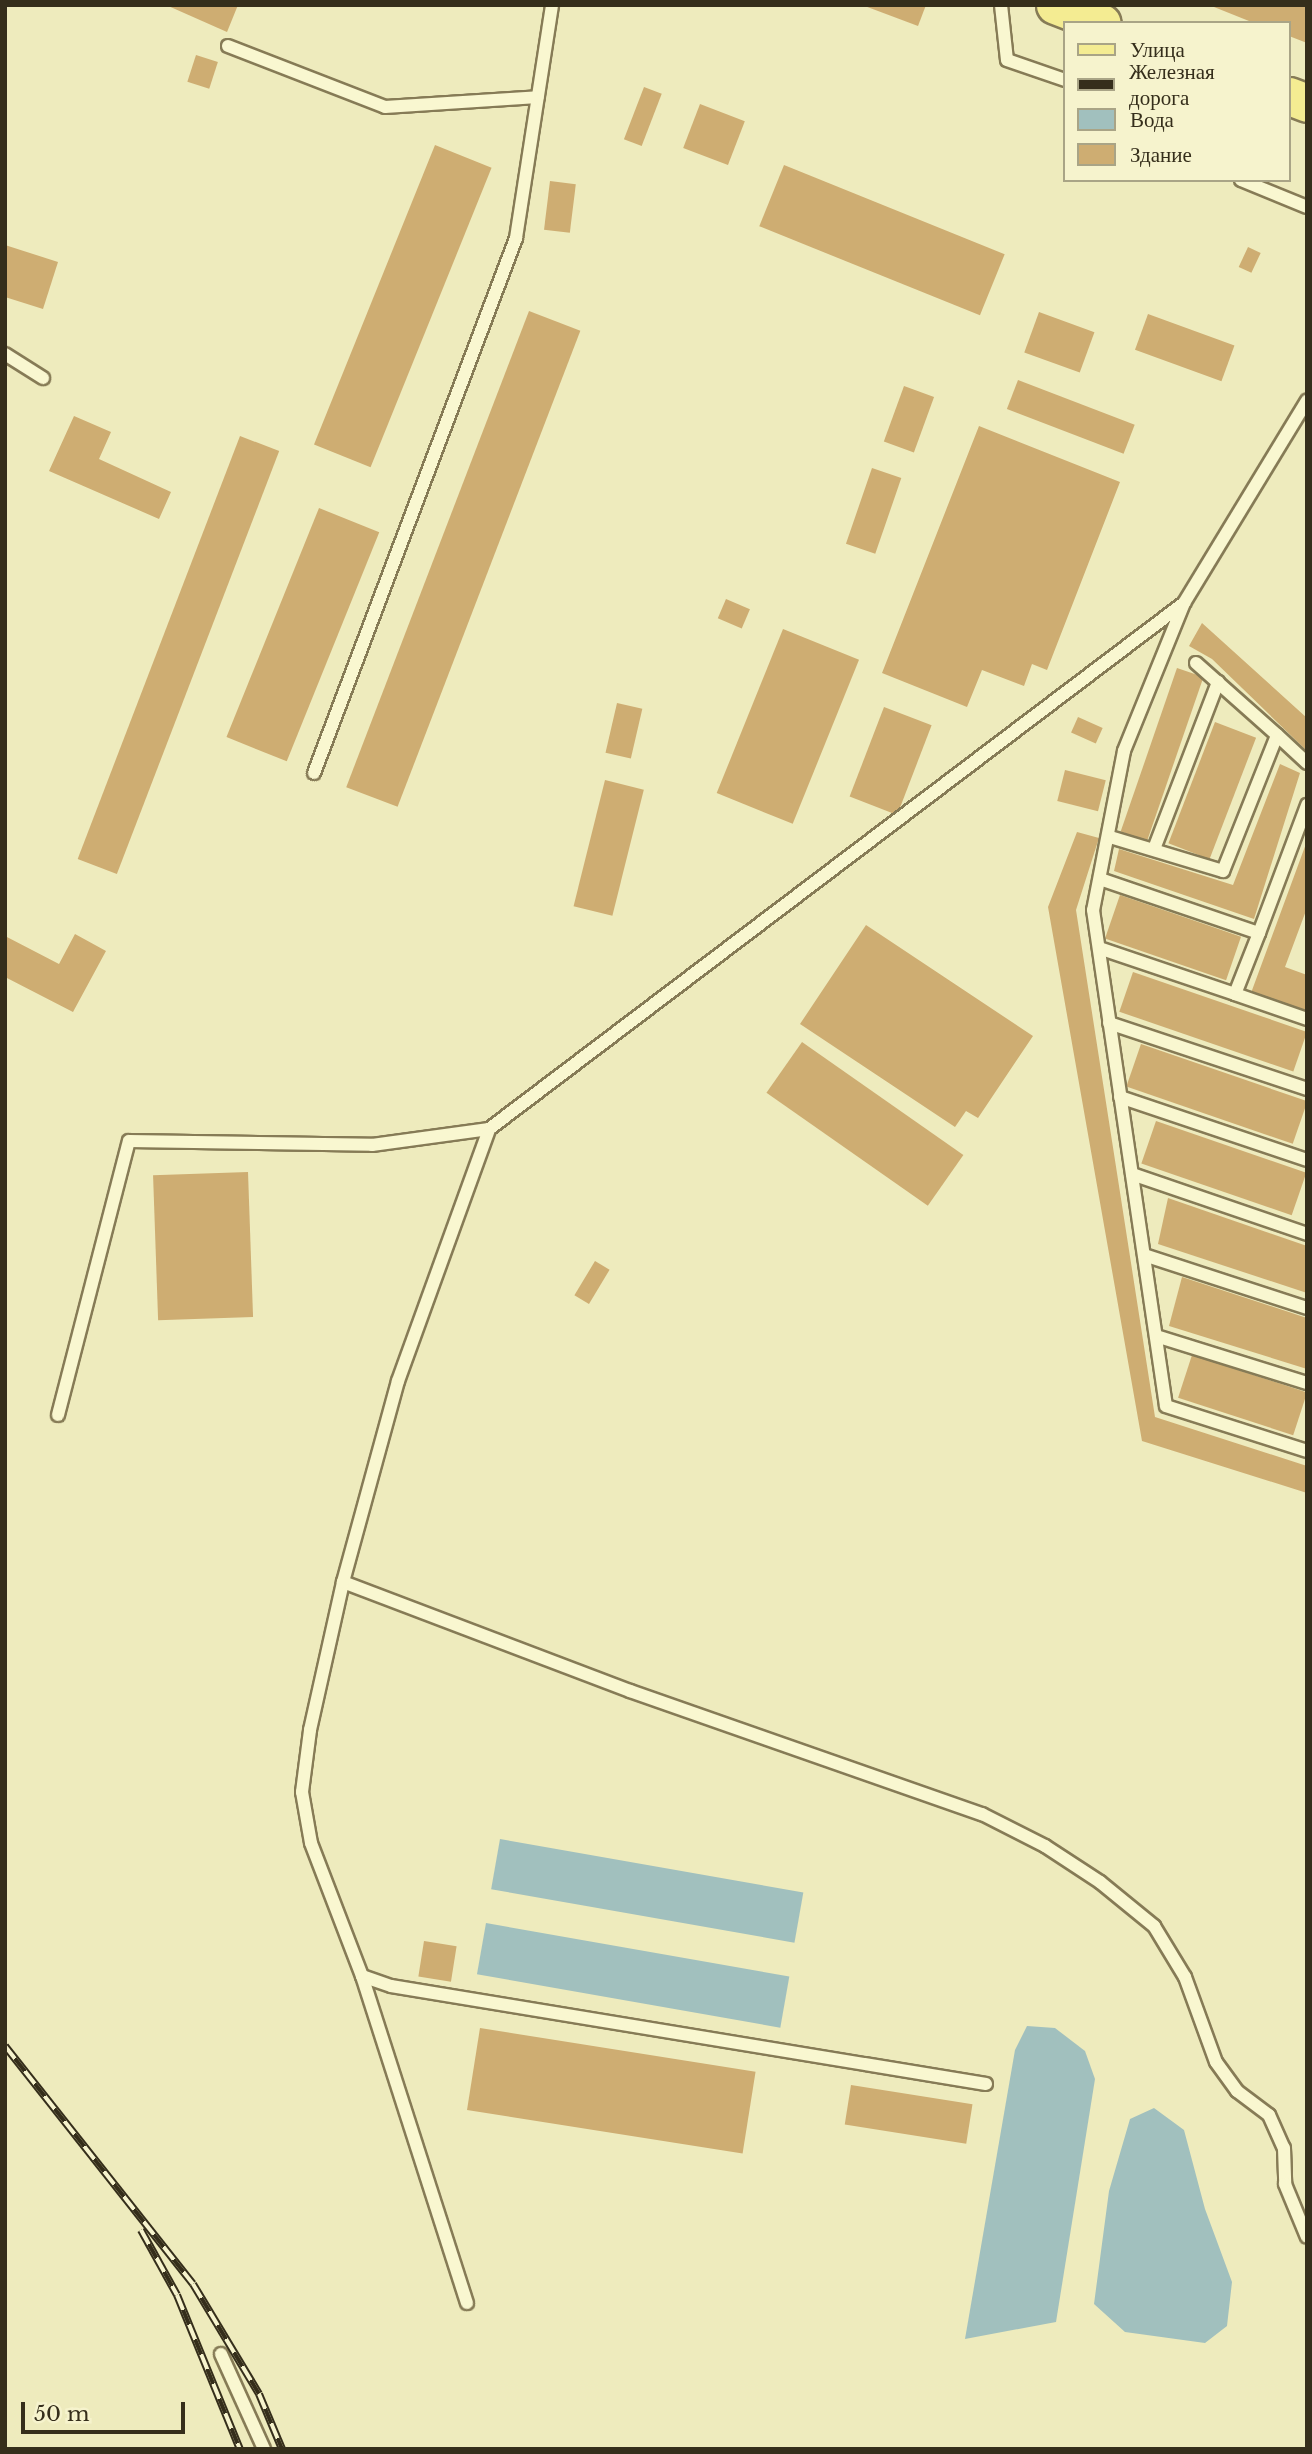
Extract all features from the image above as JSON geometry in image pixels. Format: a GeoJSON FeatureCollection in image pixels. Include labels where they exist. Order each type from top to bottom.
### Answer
{"type":"FeatureCollection","features":[{"type":"Feature","properties":{"kind":"main road"},"geometry":{"type":"LineString","coordinates":[[1055,5],[1097,21]]}},
{"type":"Feature","properties":{"kind":"lane"},"geometry":{"type":"LineString","coordinates":[[314,774],[516,239],[552,5]]}},
{"type":"Feature","properties":{"kind":"lane"},"geometry":{"type":"LineString","coordinates":[[1002,5],[1007,60],[1064,80]]}},
{"type":"Feature","properties":{"kind":"lane"},"geometry":{"type":"LineString","coordinates":[[228,46],[385,107],[538,97]]}},
{"type":"Feature","properties":{"kind":"lane"},"geometry":{"type":"LineString","coordinates":[[1246,182],[1307,207]]}},
{"type":"Feature","properties":{"kind":"lane"},"geometry":{"type":"LineString","coordinates":[[5,354],[43,378]]}},
{"type":"Feature","properties":{"kind":"lane"},"geometry":{"type":"LineString","coordinates":[[1307,401],[1184,603],[1124,751],[1110,836],[1093,910],[1166,1406],[1307,1451]]}},
{"type":"Feature","properties":{"kind":"lane"},"geometry":{"type":"LineString","coordinates":[[58,1415],[129,1141],[372,1146],[489,1129],[1184,603]]}},
{"type":"Feature","properties":{"kind":"lane"},"geometry":{"type":"LineString","coordinates":[[1196,663],[1307,763]]}},
{"type":"Feature","properties":{"kind":"lane"},"geometry":{"type":"LineString","coordinates":[[1154,849],[1219,682]]}},
{"type":"Feature","properties":{"kind":"lane"},"geometry":{"type":"LineString","coordinates":[[1110,836],[1223,871],[1278,735]]}},
{"type":"Feature","properties":{"kind":"lane"},"geometry":{"type":"LineString","coordinates":[[1235,994],[1307,805]]}},
{"type":"Feature","properties":{"kind":"lane"},"geometry":{"type":"LineString","coordinates":[[1100,879],[1259,933]]}},
{"type":"Feature","properties":{"kind":"lane"},"geometry":{"type":"LineString","coordinates":[[1099,948],[1307,1019]]}},
{"type":"Feature","properties":{"kind":"lane"},"geometry":{"type":"LineString","coordinates":[[1110,1023],[1307,1089]]}},
{"type":"Feature","properties":{"kind":"lane"},"geometry":{"type":"LineString","coordinates":[[1120,1097],[1307,1160]]}},
{"type":"Feature","properties":{"kind":"lane"},"geometry":{"type":"LineString","coordinates":[[467,2303],[362,1976],[312,1843],[302,1792],[310,1730],[342,1582],[398,1381],[489,1129]]}},
{"type":"Feature","properties":{"kind":"lane"},"geometry":{"type":"LineString","coordinates":[[1132,1174],[1307,1234]]}},
{"type":"Feature","properties":{"kind":"lane"},"geometry":{"type":"LineString","coordinates":[[1144,1255],[1307,1308]]}},
{"type":"Feature","properties":{"kind":"lane"},"geometry":{"type":"LineString","coordinates":[[1156,1336],[1307,1383]]}},
{"type":"Feature","properties":{"kind":"lane"},"geometry":{"type":"LineString","coordinates":[[342,1582],[630,1690],[982,1814],[1045,1846],[1100,1882],[1154,1926],[1185,1977],[1216,2062],[1237,2091],[1269,2115],[1284,2148],[1285,2184],[1307,2237]]}},
{"type":"Feature","properties":{"kind":"lane"},"geometry":{"type":"LineString","coordinates":[[362,1976],[391,1986],[986,2084]]}},
{"type":"Feature","properties":{"kind":"lane"},"geometry":{"type":"LineString","coordinates":[[221,2354],[264,2449]]}},
{"type":"Feature","properties":{"kind":"water"},"geometry":{"type":"Polygon","coordinates":[[[500,1839],[803,1892],[794,1943],[491,1889],[500,1839]]]}},
{"type":"Feature","properties":{"kind":"water"},"geometry":{"type":"Polygon","coordinates":[[[486,1923],[789,1976],[780,2028],[477,1974],[486,1923]]]}},
{"type":"Feature","properties":{"kind":"water"},"geometry":{"type":"Polygon","coordinates":[[[1027,2026],[1055,2028],[1085,2051],[1095,2079],[1056,2322],[965,2339],[1015,2050],[1027,2026]]]}},
{"type":"Feature","properties":{"kind":"water"},"geometry":{"type":"Polygon","coordinates":[[[1154,2108],[1184,2130],[1205,2209],[1232,2282],[1227,2326],[1205,2343],[1125,2332],[1094,2304],[1109,2191],[1130,2119],[1154,2108]]]}},
{"type":"Feature","properties":{"kind":"building"},"geometry":{"type":"Polygon","coordinates":[[[166,5],[238,5],[227,32],[166,5]]]}},
{"type":"Feature","properties":{"kind":"building"},"geometry":{"type":"Polygon","coordinates":[[[862,5],[926,5],[918,26],[862,5]]]}},
{"type":"Feature","properties":{"kind":"building"},"geometry":{"type":"Polygon","coordinates":[[[1209,5],[1307,5],[1307,43],[1291,37],[1291,21],[1249,21],[1209,5]]]}},
{"type":"Feature","properties":{"kind":"building"},"geometry":{"type":"Polygon","coordinates":[[[196,55],[218,62],[209,89],[187,82],[196,55]]]}},
{"type":"Feature","properties":{"kind":"building"},"geometry":{"type":"Polygon","coordinates":[[[644,87],[662,94],[642,146],[624,139],[644,87]]]}},
{"type":"Feature","properties":{"kind":"building"},"geometry":{"type":"Polygon","coordinates":[[[700,104],[745,121],[728,165],[683,148],[700,104]]]}},
{"type":"Feature","properties":{"kind":"building"},"geometry":{"type":"Polygon","coordinates":[[[435,145],[492,168],[371,467],[314,444],[435,145]]]}},
{"type":"Feature","properties":{"kind":"building"},"geometry":{"type":"Polygon","coordinates":[[[784,165],[1005,254],[980,315],[759,226],[784,165]]]}},
{"type":"Feature","properties":{"kind":"building"},"geometry":{"type":"Polygon","coordinates":[[[550,181],[576,184],[570,233],[544,230],[550,181]]]}},
{"type":"Feature","properties":{"kind":"building"},"geometry":{"type":"Polygon","coordinates":[[[5,245],[58,262],[43,309],[5,297],[5,245]]]}},
{"type":"Feature","properties":{"kind":"building"},"geometry":{"type":"Polygon","coordinates":[[[1248,247],[1261,253],[1251,273],[1239,267],[1248,247]]]}},
{"type":"Feature","properties":{"kind":"building"},"geometry":{"type":"Polygon","coordinates":[[[529,311],[580,331],[398,807],[346,787],[529,311]]]}},
{"type":"Feature","properties":{"kind":"building"},"geometry":{"type":"Polygon","coordinates":[[[1039,312],[1094,332],[1080,373],[1024,352],[1039,312]]]}},
{"type":"Feature","properties":{"kind":"building"},"geometry":{"type":"Polygon","coordinates":[[[1148,314],[1234,345],[1221,381],[1135,350],[1148,314]]]}},
{"type":"Feature","properties":{"kind":"building"},"geometry":{"type":"Polygon","coordinates":[[[1018,380],[1135,425],[1124,454],[1007,409],[1018,380]]]}},
{"type":"Feature","properties":{"kind":"building"},"geometry":{"type":"Polygon","coordinates":[[[904,386],[934,397],[914,452],[884,441],[904,386]]]}},
{"type":"Feature","properties":{"kind":"building"},"geometry":{"type":"Polygon","coordinates":[[[74,416],[111,432],[99,459],[171,492],[159,519],[49,471],[74,416]]]}},
{"type":"Feature","properties":{"kind":"building"},"geometry":{"type":"Polygon","coordinates":[[[979,426],[1120,482],[1047,670],[1032,664],[1024,686],[982,670],[967,707],[882,673],[979,426]]]}},
{"type":"Feature","properties":{"kind":"building"},"geometry":{"type":"Polygon","coordinates":[[[240,436],[279,451],[117,874],[78,859],[240,436]]]}},
{"type":"Feature","properties":{"kind":"building"},"geometry":{"type":"Polygon","coordinates":[[[872,468],[901,478],[875,554],[846,544],[872,468]]]}},
{"type":"Feature","properties":{"kind":"building"},"geometry":{"type":"Polygon","coordinates":[[[319,508],[379,532],[287,761],[226,737],[319,508]]]}},
{"type":"Feature","properties":{"kind":"building"},"geometry":{"type":"Polygon","coordinates":[[[726,599],[750,609],[742,628],[718,618],[726,599]]]}},
{"type":"Feature","properties":{"kind":"building"},"geometry":{"type":"Polygon","coordinates":[[[1202,623],[1307,718],[1307,751],[1212,659],[1189,646],[1202,623]]]}},
{"type":"Feature","properties":{"kind":"building"},"geometry":{"type":"Polygon","coordinates":[[[783,629],[859,660],[793,824],[717,793],[783,629]]]}},
{"type":"Feature","properties":{"kind":"building"},"geometry":{"type":"Polygon","coordinates":[[[1177,668],[1203,677],[1147,841],[1121,832],[1177,668]]]}},
{"type":"Feature","properties":{"kind":"building"},"geometry":{"type":"Polygon","coordinates":[[[617,703],[642,709],[631,759],[606,753],[617,703]]]}},
{"type":"Feature","properties":{"kind":"building"},"geometry":{"type":"Polygon","coordinates":[[[884,707],[932,725],[897,815],[850,797],[884,707]]]}},
{"type":"Feature","properties":{"kind":"building"},"geometry":{"type":"Polygon","coordinates":[[[1078,717],[1103,728],[1096,744],[1071,733],[1078,717]]]}},
{"type":"Feature","properties":{"kind":"building"},"geometry":{"type":"Polygon","coordinates":[[[1215,722],[1256,738],[1209,859],[1168,843],[1215,722]]]}},
{"type":"Feature","properties":{"kind":"building"},"geometry":{"type":"Polygon","coordinates":[[[1280,764],[1300,773],[1254,919],[1114,871],[1119,849],[1233,885],[1280,764]]]}},
{"type":"Feature","properties":{"kind":"building"},"geometry":{"type":"Polygon","coordinates":[[[1065,770],[1106,780],[1098,811],[1057,801],[1065,770]]]}},
{"type":"Feature","properties":{"kind":"building"},"geometry":{"type":"Polygon","coordinates":[[[605,780],[644,790],[612,916],[574,906],[605,780]]]}},
{"type":"Feature","properties":{"kind":"building"},"geometry":{"type":"Polygon","coordinates":[[[1077,832],[1099,838],[1076,910],[1155,1417],[1307,1466],[1307,1493],[1142,1441],[1048,907],[1077,832]]]}},
{"type":"Feature","properties":{"kind":"building"},"geometry":{"type":"Polygon","coordinates":[[[1307,841],[1307,908],[1285,967],[1307,975],[1307,1011],[1251,993],[1307,841]]]}},
{"type":"Feature","properties":{"kind":"building"},"geometry":{"type":"Polygon","coordinates":[[[1120,895],[1241,937],[1226,980],[1105,938],[1120,895]]]}},
{"type":"Feature","properties":{"kind":"building"},"geometry":{"type":"Polygon","coordinates":[[[866,925],[1033,1036],[978,1118],[966,1111],[955,1127],[800,1024],[866,925]]]}},
{"type":"Feature","properties":{"kind":"building"},"geometry":{"type":"Polygon","coordinates":[[[75,934],[106,951],[73,1012],[5,977],[5,936],[59,964],[75,934]]]}},
{"type":"Feature","properties":{"kind":"building"},"geometry":{"type":"Polygon","coordinates":[[[1133,972],[1307,1032],[1293,1072],[1119,1012],[1133,972]]]}},
{"type":"Feature","properties":{"kind":"building"},"geometry":{"type":"Polygon","coordinates":[[[802,1042],[963,1155],[928,1206],[766,1093],[802,1042]]]}},
{"type":"Feature","properties":{"kind":"building"},"geometry":{"type":"Polygon","coordinates":[[[1141,1044],[1307,1101],[1293,1144],[1126,1087],[1141,1044]]]}},
{"type":"Feature","properties":{"kind":"building"},"geometry":{"type":"Polygon","coordinates":[[[1156,1121],[1306,1173],[1292,1215],[1141,1164],[1156,1121]]]}},
{"type":"Feature","properties":{"kind":"building"},"geometry":{"type":"Polygon","coordinates":[[[248,1172],[253,1317],[158,1320],[153,1175],[248,1172]]]}},
{"type":"Feature","properties":{"kind":"building"},"geometry":{"type":"Polygon","coordinates":[[[1168,1198],[1307,1246],[1307,1293],[1158,1244],[1168,1198]]]}},
{"type":"Feature","properties":{"kind":"building"},"geometry":{"type":"Polygon","coordinates":[[[595,1261],[610,1270],[589,1304],[574,1295],[595,1261]]]}},
{"type":"Feature","properties":{"kind":"building"},"geometry":{"type":"Polygon","coordinates":[[[1182,1277],[1307,1318],[1307,1369],[1169,1326],[1182,1277]]]}},
{"type":"Feature","properties":{"kind":"building"},"geometry":{"type":"Polygon","coordinates":[[[1192,1355],[1307,1392],[1293,1435],[1178,1398],[1192,1355]]]}},
{"type":"Feature","properties":{"kind":"building"},"geometry":{"type":"Polygon","coordinates":[[[424,1941],[457,1946],[451,1982],[418,1977],[424,1941]]]}},
{"type":"Feature","properties":{"kind":"building"},"geometry":{"type":"Polygon","coordinates":[[[480,2028],[756,2072],[743,2154],[467,2110],[480,2028]]]}},
{"type":"Feature","properties":{"kind":"building"},"geometry":{"type":"Polygon","coordinates":[[[851,2085],[972,2104],[966,2144],[845,2125],[851,2085]]]}},
{"type":"Feature","properties":{"kind":"railway"},"geometry":{"type":"LineString","coordinates":[[5,2046],[193,2284],[259,2394],[282,2449]]}},
{"type":"Feature","properties":{"kind":"railway"},"geometry":{"type":"LineString","coordinates":[[141,2230],[177,2295],[240,2449]]}}]}
